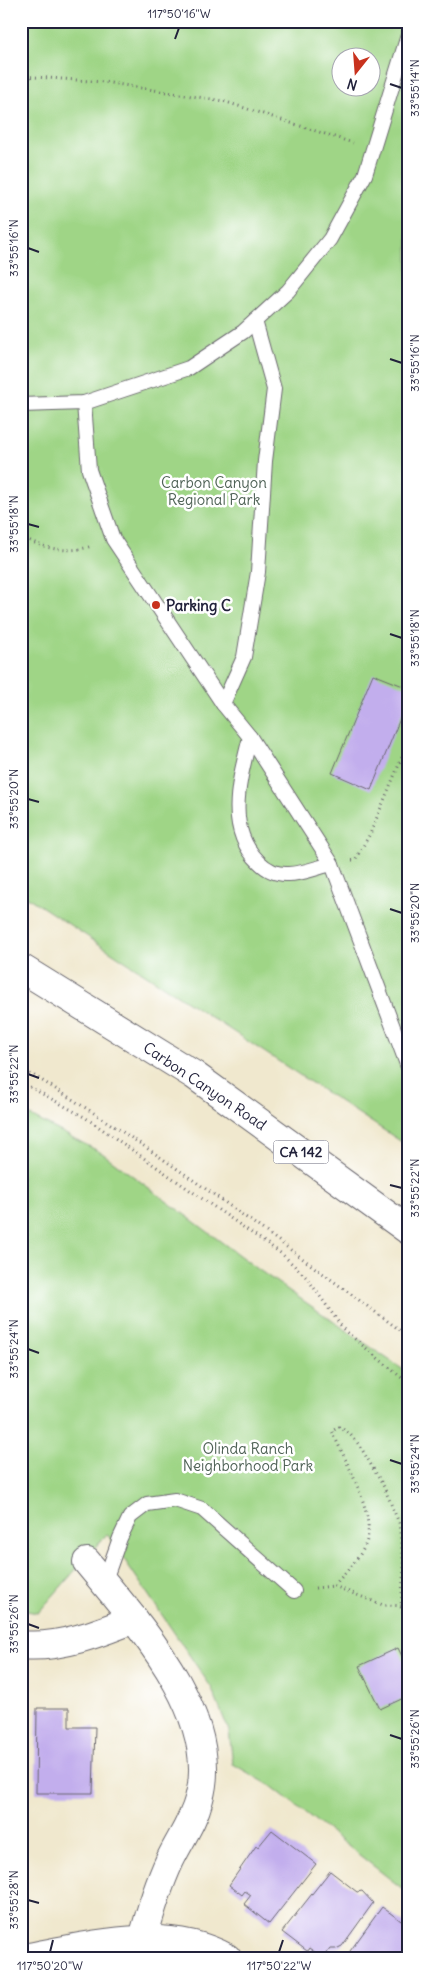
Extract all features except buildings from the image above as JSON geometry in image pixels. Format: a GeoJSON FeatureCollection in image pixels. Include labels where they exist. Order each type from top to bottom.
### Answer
{"type":"FeatureCollection","features":[{"type":"Feature","properties":{"kind":"street","name":"Carbon Canyon Road"},"geometry":{"type":"LineString","coordinates":[[21,968],[194,1075],[408,1230]]}},
{"type":"Feature","properties":{"kind":"street"},"geometry":{"type":"LineString","coordinates":[[87,1562],[134,1619],[166,1666],[187,1704],[200,1737],[204,1770],[200,1798],[189,1828],[170,1859],[152,1902],[143,1939]]}},
{"type":"Feature","properties":{"kind":"street"},"geometry":{"type":"LineString","coordinates":[[21,1645],[34,1646],[95,1635],[134,1619]]}},
{"type":"Feature","properties":{"kind":"street"},"geometry":{"type":"LineString","coordinates":[[24,1958],[100,1944],[143,1939],[183,1942],[217,1952],[227,1958]]}},
{"type":"Feature","properties":{"kind":"lane"},"geometry":{"type":"LineString","coordinates":[[21,405],[84,403],[189,368],[243,332],[288,291],[330,239],[365,175],[408,35]]}},
{"type":"Feature","properties":{"kind":"lane"},"geometry":{"type":"LineString","coordinates":[[223,704],[244,657],[258,572],[265,461],[274,389],[255,321]]}},
{"type":"Feature","properties":{"kind":"lane"},"geometry":{"type":"LineString","coordinates":[[84,403],[89,470],[113,538],[223,704],[250,738],[332,864],[408,1067]]}},
{"type":"Feature","properties":{"kind":"lane"},"geometry":{"type":"LineString","coordinates":[[250,738],[241,774],[237,806],[239,833],[251,854],[267,870],[286,874],[332,864]]}},
{"type":"Feature","properties":{"kind":"lane"},"geometry":{"type":"LineString","coordinates":[[104,1583],[120,1538],[130,1517],[147,1504],[175,1500],[202,1509],[294,1591]]}},
{"type":"Feature","properties":{"kind":"path"},"geometry":{"type":"LineString","coordinates":[[21,76],[104,82],[223,102],[372,149]]}},
{"type":"Feature","properties":{"kind":"path"},"geometry":{"type":"LineString","coordinates":[[21,536],[48,547],[77,551],[113,538]]}},
{"type":"Feature","properties":{"kind":"path"},"geometry":{"type":"LineString","coordinates":[[332,864],[355,860],[370,834],[408,743]]}},
{"type":"Feature","properties":{"kind":"path"},"geometry":{"type":"LineString","coordinates":[[21,1068],[71,1097],[174,1166],[408,1336]]}},
{"type":"Feature","properties":{"kind":"path"},"geometry":{"type":"LineString","coordinates":[[21,1082],[86,1118],[282,1254],[307,1278],[344,1330],[408,1383]]}},
{"type":"Feature","properties":{"kind":"path"},"geometry":{"type":"LineString","coordinates":[[334,1586],[361,1554],[370,1528],[363,1503],[332,1431],[339,1427],[349,1433],[360,1446],[384,1487],[399,1523],[404,1567],[401,1607],[408,1625]]}},
{"type":"Feature","properties":{"kind":"path"},"geometry":{"type":"LineString","coordinates":[[294,1591],[334,1586],[383,1605],[408,1606]]}},
{"type":"Feature","properties":{"kind":"green space","name":"Carbon Canyon Regional Park"},"geometry":{"type":"Polygon","coordinates":[[[21,21],[408,21],[408,1146],[21,893],[21,21]]]}},
{"type":"Feature","properties":{"kind":"green space","name":"Olinda Ranch Neighborhood Park"},"geometry":{"type":"Polygon","coordinates":[[[21,1111],[102,1153],[259,1270],[408,1373],[408,1893],[271,1786],[233,1764],[229,1731],[211,1687],[107,1534],[38,1613],[21,1610],[21,1111]]]}},
{"type":"Feature","properties":{"kind":"place","name":"Parking C"},"geometry":{"type":"Point","coordinates":[156,605]}}]}
